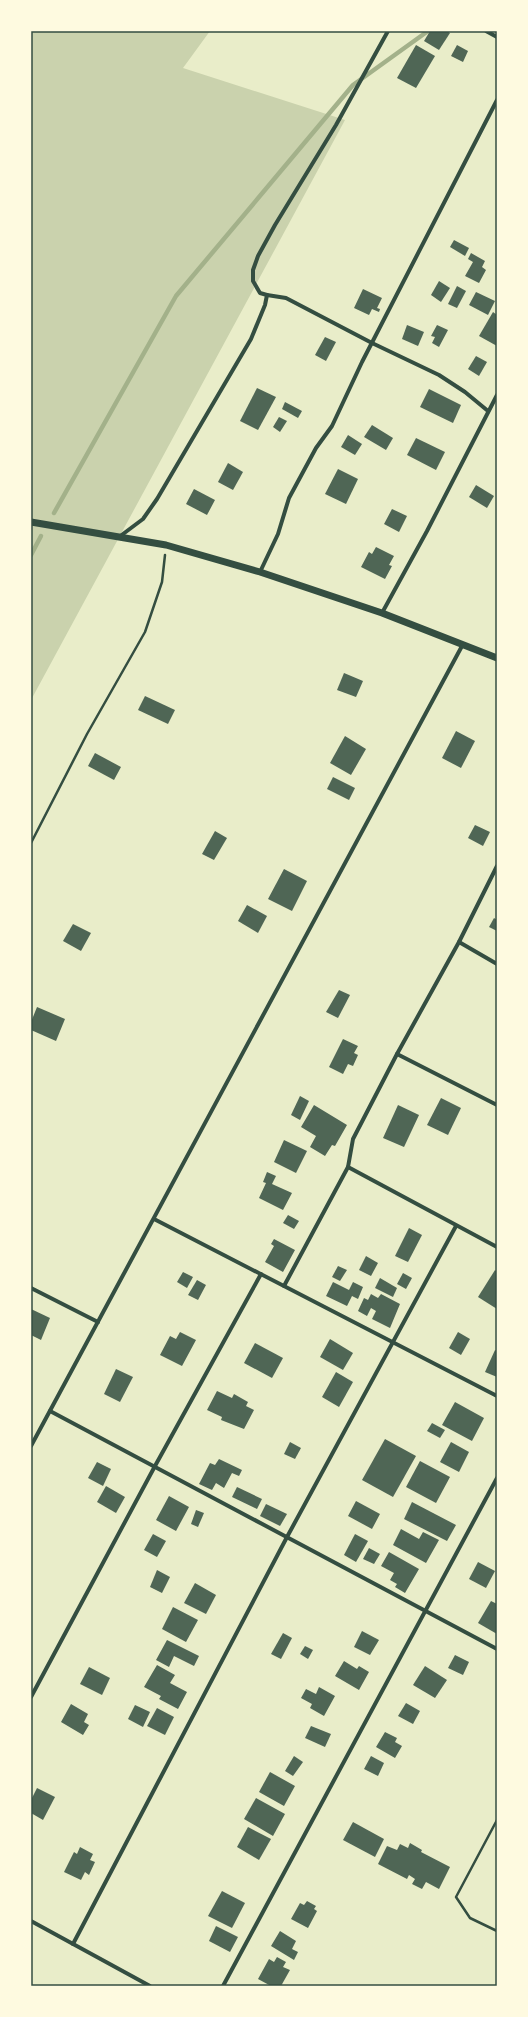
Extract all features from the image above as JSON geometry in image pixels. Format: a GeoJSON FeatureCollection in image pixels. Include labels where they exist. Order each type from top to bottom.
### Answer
{"type":"FeatureCollection","features":[{"type":"Feature","properties":{"kind":"street"},"geometry":{"type":"LineString","coordinates":[[388,31],[336,125],[275,225],[258,256],[253,270],[253,281],[260,293],[286,298],[372,343],[439,375],[465,392],[488,411]]}},
{"type":"Feature","properties":{"kind":"street"},"geometry":{"type":"LineString","coordinates":[[486,31],[497,37]]}},
{"type":"Feature","properties":{"kind":"street"},"geometry":{"type":"LineString","coordinates":[[260,572],[278,534],[289,498],[316,448],[332,426],[430,227],[497,100]]}},
{"type":"Feature","properties":{"kind":"street"},"geometry":{"type":"LineString","coordinates":[[119,537],[143,519],[176,469],[251,339],[265,305],[267,295]]}},
{"type":"Feature","properties":{"kind":"street"},"geometry":{"type":"LineString","coordinates":[[382,613],[428,531],[497,395]]}},
{"type":"Feature","properties":{"kind":"street"},"geometry":{"type":"LineString","coordinates":[[31,522],[166,545],[260,572],[382,613],[462,646],[497,658]]}},
{"type":"Feature","properties":{"kind":"street"},"geometry":{"type":"LineString","coordinates":[[31,1446],[32,1441],[50,1411],[154,1219],[462,646]]}},
{"type":"Feature","properties":{"kind":"street"},"geometry":{"type":"LineString","coordinates":[[284,1286],[348,1167],[353,1139],[397,1054],[459,942],[497,866]]}},
{"type":"Feature","properties":{"kind":"street"},"geometry":{"type":"LineString","coordinates":[[459,942],[497,964]]}},
{"type":"Feature","properties":{"kind":"street"},"geometry":{"type":"LineString","coordinates":[[397,1054],[497,1104]]}},
{"type":"Feature","properties":{"kind":"street"},"geometry":{"type":"LineString","coordinates":[[348,1167],[497,1247]]}},
{"type":"Feature","properties":{"kind":"street"},"geometry":{"type":"LineString","coordinates":[[154,1219],[497,1396]]}},
{"type":"Feature","properties":{"kind":"street"},"geometry":{"type":"LineString","coordinates":[[73,1944],[287,1537],[456,1226]]}},
{"type":"Feature","properties":{"kind":"street"},"geometry":{"type":"LineString","coordinates":[[31,1697],[155,1466],[261,1274]]}},
{"type":"Feature","properties":{"kind":"street"},"geometry":{"type":"LineString","coordinates":[[31,1288],[98,1322]]}},
{"type":"Feature","properties":{"kind":"street"},"geometry":{"type":"LineString","coordinates":[[50,1411],[497,1649]]}},
{"type":"Feature","properties":{"kind":"street"},"geometry":{"type":"LineString","coordinates":[[223,1986],[497,1478]]}},
{"type":"Feature","properties":{"kind":"street"},"geometry":{"type":"LineString","coordinates":[[31,1921],[150,1986]]}},
{"type":"Feature","properties":{"kind":"path"},"geometry":{"type":"LineString","coordinates":[[31,843],[88,734],[145,632],[162,582],[166,545]]}},
{"type":"Feature","properties":{"kind":"path"},"geometry":{"type":"LineString","coordinates":[[497,1820],[456,1897],[470,1918],[497,1931]]}},
{"type":"Feature","properties":{"kind":"green space"},"geometry":{"type":"Polygon","coordinates":[[[31,31],[210,31],[183,68],[345,120],[31,700],[31,31]]]}},
{"type":"Feature","properties":{"kind":"building"},"geometry":{"type":"Polygon","coordinates":[[[430,31],[447,31],[450,33],[439,50],[424,41],[430,31]]]}},
{"type":"Feature","properties":{"kind":"building"},"geometry":{"type":"Polygon","coordinates":[[[416,45],[435,56],[416,88],[397,78],[416,45]]]}},
{"type":"Feature","properties":{"kind":"building"},"geometry":{"type":"Polygon","coordinates":[[[457,45],[468,51],[463,62],[451,56],[457,45]]]}},
{"type":"Feature","properties":{"kind":"building"},"geometry":{"type":"Polygon","coordinates":[[[454,240],[469,248],[465,256],[450,247],[454,240]]]}},
{"type":"Feature","properties":{"kind":"building"},"geometry":{"type":"Polygon","coordinates":[[[471,253],[485,261],[482,267],[486,270],[479,283],[465,276],[473,262],[468,259],[471,253]]]}},
{"type":"Feature","properties":{"kind":"building"},"geometry":{"type":"Polygon","coordinates":[[[439,281],[450,288],[441,302],[431,295],[439,281]]]}},
{"type":"Feature","properties":{"kind":"building"},"geometry":{"type":"Polygon","coordinates":[[[457,286],[466,291],[457,308],[448,304],[457,286]]]}},
{"type":"Feature","properties":{"kind":"building"},"geometry":{"type":"Polygon","coordinates":[[[363,289],[382,298],[377,308],[380,309],[379,312],[372,309],[369,315],[354,308],[363,289]]]}},
{"type":"Feature","properties":{"kind":"building"},"geometry":{"type":"Polygon","coordinates":[[[476,292],[495,301],[488,315],[469,305],[476,292]]]}},
{"type":"Feature","properties":{"kind":"building"},"geometry":{"type":"Polygon","coordinates":[[[493,312],[497,315],[497,346],[479,336],[493,312]]]}},
{"type":"Feature","properties":{"kind":"building"},"geometry":{"type":"Polygon","coordinates":[[[407,325],[424,332],[418,346],[402,339],[407,325]]]}},
{"type":"Feature","properties":{"kind":"building"},"geometry":{"type":"Polygon","coordinates":[[[437,325],[448,330],[439,347],[432,343],[435,337],[431,336],[437,325]]]}},
{"type":"Feature","properties":{"kind":"building"},"geometry":{"type":"Polygon","coordinates":[[[325,337],[336,342],[326,361],[315,355],[325,337]]]}},
{"type":"Feature","properties":{"kind":"building"},"geometry":{"type":"Polygon","coordinates":[[[476,356],[487,362],[479,376],[468,369],[476,356]]]}},
{"type":"Feature","properties":{"kind":"building"},"geometry":{"type":"Polygon","coordinates":[[[257,388],[276,397],[258,430],[240,421],[257,388]]]}},
{"type":"Feature","properties":{"kind":"building"},"geometry":{"type":"Polygon","coordinates":[[[429,389],[461,405],[453,423],[420,407],[429,389]]]}},
{"type":"Feature","properties":{"kind":"building"},"geometry":{"type":"Polygon","coordinates":[[[285,402],[302,411],[298,418],[282,409],[285,402]]]}},
{"type":"Feature","properties":{"kind":"building"},"geometry":{"type":"Polygon","coordinates":[[[279,417],[287,421],[280,432],[273,427],[279,417]]]}},
{"type":"Feature","properties":{"kind":"building"},"geometry":{"type":"Polygon","coordinates":[[[372,425],[393,438],[386,450],[364,437],[372,425]]]}},
{"type":"Feature","properties":{"kind":"building"},"geometry":{"type":"Polygon","coordinates":[[[348,435],[362,444],[355,455],[341,447],[348,435]]]}},
{"type":"Feature","properties":{"kind":"building"},"geometry":{"type":"Polygon","coordinates":[[[416,438],[445,452],[436,470],[407,455],[416,438]]]}},
{"type":"Feature","properties":{"kind":"building"},"geometry":{"type":"Polygon","coordinates":[[[228,463],[243,472],[233,490],[218,482],[228,463]]]}},
{"type":"Feature","properties":{"kind":"building"},"geometry":{"type":"Polygon","coordinates":[[[338,469],[358,479],[346,504],[325,494],[338,469]]]}},
{"type":"Feature","properties":{"kind":"building"},"geometry":{"type":"Polygon","coordinates":[[[476,485],[494,496],[487,508],[469,497],[476,485]]]}},
{"type":"Feature","properties":{"kind":"building"},"geometry":{"type":"Polygon","coordinates":[[[194,489],[215,500],[207,515],[186,504],[194,489]]]}},
{"type":"Feature","properties":{"kind":"building"},"geometry":{"type":"Polygon","coordinates":[[[392,509],[407,516],[399,532],[384,524],[392,509]]]}},
{"type":"Feature","properties":{"kind":"building"},"geometry":{"type":"Polygon","coordinates":[[[376,547],[394,556],[389,565],[392,566],[385,579],[361,567],[369,552],[372,554],[376,547]]]}},
{"type":"Feature","properties":{"kind":"building"},"geometry":{"type":"Polygon","coordinates":[[[344,673],[363,681],[356,697],[337,690],[344,673]]]}},
{"type":"Feature","properties":{"kind":"building"},"geometry":{"type":"Polygon","coordinates":[[[145,696],[175,710],[168,724],[138,710],[145,696]]]}},
{"type":"Feature","properties":{"kind":"building"},"geometry":{"type":"Polygon","coordinates":[[[456,731],[475,741],[461,768],[442,758],[456,731]]]}},
{"type":"Feature","properties":{"kind":"building"},"geometry":{"type":"Polygon","coordinates":[[[345,736],[366,749],[351,775],[330,763],[345,736]]]}},
{"type":"Feature","properties":{"kind":"building"},"geometry":{"type":"Polygon","coordinates":[[[95,753],[121,767],[114,780],[88,766],[95,753]]]}},
{"type":"Feature","properties":{"kind":"building"},"geometry":{"type":"Polygon","coordinates":[[[333,777],[355,788],[349,800],[327,789],[333,777]]]}},
{"type":"Feature","properties":{"kind":"building"},"geometry":{"type":"Polygon","coordinates":[[[475,825],[490,832],[483,846],[468,838],[475,825]]]}},
{"type":"Feature","properties":{"kind":"building"},"geometry":{"type":"Polygon","coordinates":[[[215,831],[227,838],[214,860],[202,854],[215,831]]]}},
{"type":"Feature","properties":{"kind":"building"},"geometry":{"type":"Polygon","coordinates":[[[284,869],[307,881],[292,911],[268,899],[284,869]]]}},
{"type":"Feature","properties":{"kind":"building"},"geometry":{"type":"Polygon","coordinates":[[[247,905],[267,916],[258,933],[238,921],[247,905]]]}},
{"type":"Feature","properties":{"kind":"building"},"geometry":{"type":"Polygon","coordinates":[[[494,918],[497,920],[497,931],[489,927],[494,918]]]}},
{"type":"Feature","properties":{"kind":"building"},"geometry":{"type":"Polygon","coordinates":[[[73,924],[91,933],[81,951],[63,941],[73,924]]]}},
{"type":"Feature","properties":{"kind":"building"},"geometry":{"type":"Polygon","coordinates":[[[339,990],[350,995],[338,1018],[326,1012],[339,990]]]}},
{"type":"Feature","properties":{"kind":"building"},"geometry":{"type":"Polygon","coordinates":[[[37,1007],[65,1019],[56,1041],[31,1030],[31,1022],[37,1007]]]}},
{"type":"Feature","properties":{"kind":"building"},"geometry":{"type":"Polygon","coordinates":[[[343,1039],[358,1046],[354,1053],[358,1055],[353,1066],[348,1064],[343,1074],[329,1067],[343,1039]]]}},
{"type":"Feature","properties":{"kind":"building"},"geometry":{"type":"Polygon","coordinates":[[[300,1096],[309,1101],[300,1120],[291,1115],[300,1096]]]}},
{"type":"Feature","properties":{"kind":"building"},"geometry":{"type":"Polygon","coordinates":[[[441,1098],[461,1108],[448,1135],[427,1125],[441,1098]]]}},
{"type":"Feature","properties":{"kind":"building"},"geometry":{"type":"Polygon","coordinates":[[[314,1105],[347,1125],[335,1146],[332,1145],[325,1156],[310,1147],[316,1136],[301,1127],[314,1105]]]}},
{"type":"Feature","properties":{"kind":"building"},"geometry":{"type":"Polygon","coordinates":[[[398,1105],[419,1115],[404,1147],[383,1138],[398,1105]]]}},
{"type":"Feature","properties":{"kind":"building"},"geometry":{"type":"Polygon","coordinates":[[[284,1140],[307,1151],[296,1173],[274,1162],[284,1140]]]}},
{"type":"Feature","properties":{"kind":"building"},"geometry":{"type":"Polygon","coordinates":[[[267,1172],[276,1176],[272,1184],[292,1193],[283,1210],[259,1198],[266,1183],[263,1182],[267,1172]]]}},
{"type":"Feature","properties":{"kind":"building"},"geometry":{"type":"Polygon","coordinates":[[[288,1215],[299,1221],[294,1229],[283,1223],[288,1215]]]}},
{"type":"Feature","properties":{"kind":"building"},"geometry":{"type":"Polygon","coordinates":[[[409,1228],[422,1235],[408,1262],[395,1256],[409,1228]]]}},
{"type":"Feature","properties":{"kind":"building"},"geometry":{"type":"Polygon","coordinates":[[[274,1239],[295,1250],[283,1272],[265,1262],[274,1246],[271,1244],[274,1239]]]}},
{"type":"Feature","properties":{"kind":"building"},"geometry":{"type":"Polygon","coordinates":[[[366,1256],[378,1263],[371,1276],[359,1270],[366,1256]]]}},
{"type":"Feature","properties":{"kind":"building"},"geometry":{"type":"Polygon","coordinates":[[[338,1266],[347,1270],[340,1281],[332,1277],[338,1266]]]}},
{"type":"Feature","properties":{"kind":"building"},"geometry":{"type":"Polygon","coordinates":[[[495,1270],[497,1272],[497,1309],[478,1297],[495,1270]]]}},
{"type":"Feature","properties":{"kind":"building"},"geometry":{"type":"Polygon","coordinates":[[[183,1272],[193,1277],[187,1288],[177,1282],[183,1272]]]}},
{"type":"Feature","properties":{"kind":"building"},"geometry":{"type":"Polygon","coordinates":[[[403,1273],[412,1278],[406,1289],[397,1284],[403,1273]]]}},
{"type":"Feature","properties":{"kind":"building"},"geometry":{"type":"Polygon","coordinates":[[[380,1278],[397,1288],[393,1297],[375,1288],[380,1278]]]}},
{"type":"Feature","properties":{"kind":"building"},"geometry":{"type":"Polygon","coordinates":[[[197,1280],[206,1285],[198,1300],[188,1295],[197,1280]]]}},
{"type":"Feature","properties":{"kind":"building"},"geometry":{"type":"Polygon","coordinates":[[[333,1282],[349,1290],[353,1282],[363,1287],[358,1299],[352,1296],[347,1306],[326,1296],[333,1282]]]}},
{"type":"Feature","properties":{"kind":"building"},"geometry":{"type":"Polygon","coordinates":[[[371,1294],[378,1298],[381,1294],[400,1304],[390,1328],[372,1319],[376,1311],[371,1308],[367,1316],[358,1311],[364,1298],[368,1300],[371,1294]]]}},
{"type":"Feature","properties":{"kind":"building"},"geometry":{"type":"Polygon","coordinates":[[[31,1309],[50,1318],[41,1340],[31,1335],[31,1309]]]}},
{"type":"Feature","properties":{"kind":"building"},"geometry":{"type":"Polygon","coordinates":[[[180,1332],[196,1340],[182,1366],[160,1355],[170,1336],[176,1339],[180,1332]]]}},
{"type":"Feature","properties":{"kind":"building"},"geometry":{"type":"Polygon","coordinates":[[[458,1332],[470,1339],[461,1355],[449,1348],[458,1332]]]}},
{"type":"Feature","properties":{"kind":"building"},"geometry":{"type":"Polygon","coordinates":[[[330,1339],[353,1353],[343,1370],[320,1357],[330,1339]]]}},
{"type":"Feature","properties":{"kind":"building"},"geometry":{"type":"Polygon","coordinates":[[[255,1343],[283,1358],[272,1378],[244,1363],[255,1343]]]}},
{"type":"Feature","properties":{"kind":"building"},"geometry":{"type":"Polygon","coordinates":[[[495,1350],[497,1351],[497,1377],[485,1372],[495,1350]]]}},
{"type":"Feature","properties":{"kind":"building"},"geometry":{"type":"Polygon","coordinates":[[[116,1369],[133,1377],[120,1402],[104,1394],[116,1369]]]}},
{"type":"Feature","properties":{"kind":"building"},"geometry":{"type":"Polygon","coordinates":[[[336,1372],[353,1382],[339,1407],[322,1397],[336,1372]]]}},
{"type":"Feature","properties":{"kind":"building"},"geometry":{"type":"Polygon","coordinates":[[[217,1391],[232,1398],[234,1394],[248,1402],[246,1406],[254,1410],[244,1429],[221,1420],[222,1417],[207,1410],[217,1391]]]}},
{"type":"Feature","properties":{"kind":"building"},"geometry":{"type":"Polygon","coordinates":[[[455,1402],[484,1418],[472,1441],[442,1425],[455,1402]]]}},
{"type":"Feature","properties":{"kind":"building"},"geometry":{"type":"Polygon","coordinates":[[[432,1423],[445,1430],[440,1438],[427,1431],[432,1423]]]}},
{"type":"Feature","properties":{"kind":"building"},"geometry":{"type":"Polygon","coordinates":[[[385,1439],[416,1456],[393,1497],[362,1480],[385,1439]]]}},
{"type":"Feature","properties":{"kind":"building"},"geometry":{"type":"Polygon","coordinates":[[[290,1442],[301,1448],[295,1459],[284,1454],[290,1442]]]}},
{"type":"Feature","properties":{"kind":"building"},"geometry":{"type":"Polygon","coordinates":[[[451,1442],[469,1452],[459,1472],[440,1462],[451,1442]]]}},
{"type":"Feature","properties":{"kind":"building"},"geometry":{"type":"Polygon","coordinates":[[[219,1459],[242,1470],[239,1476],[232,1473],[224,1488],[216,1483],[212,1490],[199,1484],[210,1463],[215,1465],[219,1459]]]}},
{"type":"Feature","properties":{"kind":"building"},"geometry":{"type":"Polygon","coordinates":[[[420,1461],[450,1477],[436,1503],[406,1487],[420,1461]]]}},
{"type":"Feature","properties":{"kind":"building"},"geometry":{"type":"Polygon","coordinates":[[[97,1462],[111,1469],[103,1486],[88,1478],[97,1462]]]}},
{"type":"Feature","properties":{"kind":"building"},"geometry":{"type":"Polygon","coordinates":[[[106,1486],[125,1497],[116,1513],[97,1502],[106,1486]]]}},
{"type":"Feature","properties":{"kind":"building"},"geometry":{"type":"Polygon","coordinates":[[[237,1487],[262,1499],[257,1509],[232,1497],[237,1487]]]}},
{"type":"Feature","properties":{"kind":"building"},"geometry":{"type":"Polygon","coordinates":[[[169,1496],[189,1507],[176,1531],[156,1520],[169,1496]]]}},
{"type":"Feature","properties":{"kind":"building"},"geometry":{"type":"Polygon","coordinates":[[[356,1501],[380,1514],[372,1529],[348,1516],[356,1501]]]}},
{"type":"Feature","properties":{"kind":"building"},"geometry":{"type":"Polygon","coordinates":[[[412,1502],[456,1525],[447,1541],[404,1519],[412,1502]]]}},
{"type":"Feature","properties":{"kind":"building"},"geometry":{"type":"Polygon","coordinates":[[[266,1504],[287,1514],[280,1526],[260,1516],[266,1504]]]}},
{"type":"Feature","properties":{"kind":"building"},"geometry":{"type":"Polygon","coordinates":[[[196,1510],[204,1513],[198,1527],[191,1524],[196,1510]]]}},
{"type":"Feature","properties":{"kind":"building"},"geometry":{"type":"Polygon","coordinates":[[[401,1529],[419,1539],[423,1532],[439,1540],[426,1563],[393,1545],[401,1529]]]}},
{"type":"Feature","properties":{"kind":"building"},"geometry":{"type":"Polygon","coordinates":[[[153,1534],[166,1541],[157,1557],[144,1550],[153,1534]]]}},
{"type":"Feature","properties":{"kind":"building"},"geometry":{"type":"Polygon","coordinates":[[[355,1534],[368,1541],[356,1562],[344,1555],[355,1534]]]}},
{"type":"Feature","properties":{"kind":"building"},"geometry":{"type":"Polygon","coordinates":[[[369,1548],[380,1554],[374,1564],[363,1559],[369,1548]]]}},
{"type":"Feature","properties":{"kind":"building"},"geometry":{"type":"Polygon","coordinates":[[[389,1552],[419,1569],[405,1593],[395,1587],[397,1584],[390,1580],[394,1573],[381,1566],[389,1552]]]}},
{"type":"Feature","properties":{"kind":"building"},"geometry":{"type":"Polygon","coordinates":[[[478,1562],[495,1571],[486,1588],[469,1579],[478,1562]]]}},
{"type":"Feature","properties":{"kind":"building"},"geometry":{"type":"Polygon","coordinates":[[[157,1570],[170,1577],[162,1593],[150,1587],[157,1570]]]}},
{"type":"Feature","properties":{"kind":"building"},"geometry":{"type":"Polygon","coordinates":[[[195,1583],[216,1595],[206,1614],[184,1603],[195,1583]]]}},
{"type":"Feature","properties":{"kind":"building"},"geometry":{"type":"Polygon","coordinates":[[[491,1601],[497,1604],[497,1634],[478,1623],[491,1601]]]}},
{"type":"Feature","properties":{"kind":"building"},"geometry":{"type":"Polygon","coordinates":[[[173,1607],[198,1620],[186,1642],[162,1629],[173,1607]]]}},
{"type":"Feature","properties":{"kind":"building"},"geometry":{"type":"Polygon","coordinates":[[[362,1631],[379,1640],[370,1655],[354,1647],[362,1631]]]}},
{"type":"Feature","properties":{"kind":"building"},"geometry":{"type":"Polygon","coordinates":[[[283,1633],[292,1638],[281,1659],[271,1654],[283,1633]]]}},
{"type":"Feature","properties":{"kind":"building"},"geometry":{"type":"Polygon","coordinates":[[[167,1640],[199,1656],[194,1666],[174,1656],[169,1667],[156,1660],[167,1640]]]}},
{"type":"Feature","properties":{"kind":"building"},"geometry":{"type":"Polygon","coordinates":[[[305,1646],[313,1650],[308,1659],[300,1654],[305,1646]]]}},
{"type":"Feature","properties":{"kind":"building"},"geometry":{"type":"Polygon","coordinates":[[[455,1655],[469,1662],[463,1675],[448,1668],[455,1655]]]}},
{"type":"Feature","properties":{"kind":"building"},"geometry":{"type":"Polygon","coordinates":[[[344,1661],[357,1669],[359,1666],[369,1672],[359,1690],[335,1676],[344,1661]]]}},
{"type":"Feature","properties":{"kind":"building"},"geometry":{"type":"Polygon","coordinates":[[[157,1665],[175,1675],[170,1683],[187,1692],[178,1709],[159,1699],[161,1696],[144,1687],[157,1665]]]}},
{"type":"Feature","properties":{"kind":"building"},"geometry":{"type":"Polygon","coordinates":[[[425,1666],[447,1680],[435,1698],[413,1685],[425,1666]]]}},
{"type":"Feature","properties":{"kind":"building"},"geometry":{"type":"Polygon","coordinates":[[[89,1667],[110,1678],[102,1695],[80,1684],[89,1667]]]}},
{"type":"Feature","properties":{"kind":"building"},"geometry":{"type":"Polygon","coordinates":[[[319,1687],[335,1696],[324,1716],[310,1708],[312,1704],[301,1698],[306,1689],[316,1694],[319,1687]]]}},
{"type":"Feature","properties":{"kind":"building"},"geometry":{"type":"Polygon","coordinates":[[[406,1703],[420,1711],[413,1724],[398,1716],[406,1703]]]}},
{"type":"Feature","properties":{"kind":"building"},"geometry":{"type":"Polygon","coordinates":[[[71,1704],[88,1714],[84,1722],[89,1725],[83,1735],[61,1722],[71,1704]]]}},
{"type":"Feature","properties":{"kind":"building"},"geometry":{"type":"Polygon","coordinates":[[[135,1705],[150,1712],[143,1727],[128,1719],[135,1705]]]}},
{"type":"Feature","properties":{"kind":"building"},"geometry":{"type":"Polygon","coordinates":[[[157,1708],[174,1717],[165,1735],[147,1726],[157,1708]]]}},
{"type":"Feature","properties":{"kind":"building"},"geometry":{"type":"Polygon","coordinates":[[[311,1726],[331,1734],[325,1747],[305,1738],[311,1726]]]}},
{"type":"Feature","properties":{"kind":"building"},"geometry":{"type":"Polygon","coordinates":[[[385,1732],[397,1738],[395,1742],[402,1746],[395,1758],[376,1747],[385,1732]]]}},
{"type":"Feature","properties":{"kind":"building"},"geometry":{"type":"Polygon","coordinates":[[[294,1756],[303,1762],[293,1776],[285,1771],[294,1756]]]}},
{"type":"Feature","properties":{"kind":"building"},"geometry":{"type":"Polygon","coordinates":[[[371,1756],[384,1763],[378,1776],[364,1769],[371,1756]]]}},
{"type":"Feature","properties":{"kind":"building"},"geometry":{"type":"Polygon","coordinates":[[[270,1772],[295,1786],[284,1806],[259,1792],[270,1772]]]}},
{"type":"Feature","properties":{"kind":"building"},"geometry":{"type":"Polygon","coordinates":[[[37,1788],[55,1797],[43,1820],[31,1813],[31,1800],[37,1788]]]}},
{"type":"Feature","properties":{"kind":"building"},"geometry":{"type":"Polygon","coordinates":[[[256,1798],[285,1814],[273,1836],[244,1819],[256,1798]]]}},
{"type":"Feature","properties":{"kind":"building"},"geometry":{"type":"Polygon","coordinates":[[[353,1822],[384,1839],[375,1857],[343,1840],[353,1822]]]}},
{"type":"Feature","properties":{"kind":"building"},"geometry":{"type":"Polygon","coordinates":[[[248,1827],[271,1839],[259,1860],[237,1847],[248,1827]]]}},
{"type":"Feature","properties":{"kind":"building"},"geometry":{"type":"Polygon","coordinates":[[[410,1843],[422,1850],[421,1852],[450,1867],[439,1889],[426,1882],[422,1889],[412,1884],[415,1879],[409,1875],[407,1879],[378,1864],[387,1846],[397,1850],[400,1844],[408,1848],[410,1843]]]}},
{"type":"Feature","properties":{"kind":"building"},"geometry":{"type":"Polygon","coordinates":[[[80,1847],[93,1854],[90,1860],[95,1862],[89,1875],[85,1872],[81,1880],[64,1872],[74,1852],[77,1854],[80,1847]]]}},
{"type":"Feature","properties":{"kind":"building"},"geometry":{"type":"Polygon","coordinates":[[[222,1891],[245,1903],[232,1928],[208,1916],[222,1891]]]}},
{"type":"Feature","properties":{"kind":"building"},"geometry":{"type":"Polygon","coordinates":[[[307,1901],[316,1906],[314,1909],[317,1911],[308,1928],[291,1919],[300,1903],[304,1905],[307,1901]]]}},
{"type":"Feature","properties":{"kind":"building"},"geometry":{"type":"Polygon","coordinates":[[[216,1926],[238,1937],[230,1952],[209,1941],[216,1926]]]}},
{"type":"Feature","properties":{"kind":"building"},"geometry":{"type":"Polygon","coordinates":[[[280,1931],[296,1941],[292,1949],[298,1952],[294,1960],[271,1946],[280,1931]]]}},
{"type":"Feature","properties":{"kind":"building"},"geometry":{"type":"Polygon","coordinates":[[[277,1957],[286,1962],[283,1967],[290,1970],[281,1986],[271,1986],[258,1979],[269,1959],[274,1962],[277,1957]]]}},
{"type":"Feature","properties":{"kind":"waterway"},"geometry":{"type":"LineString","coordinates":[[54,513],[176,296],[353,85],[428,31]]}},
{"type":"Feature","properties":{"kind":"waterway"},"geometry":{"type":"LineString","coordinates":[[31,555],[41,536]]}}]}
